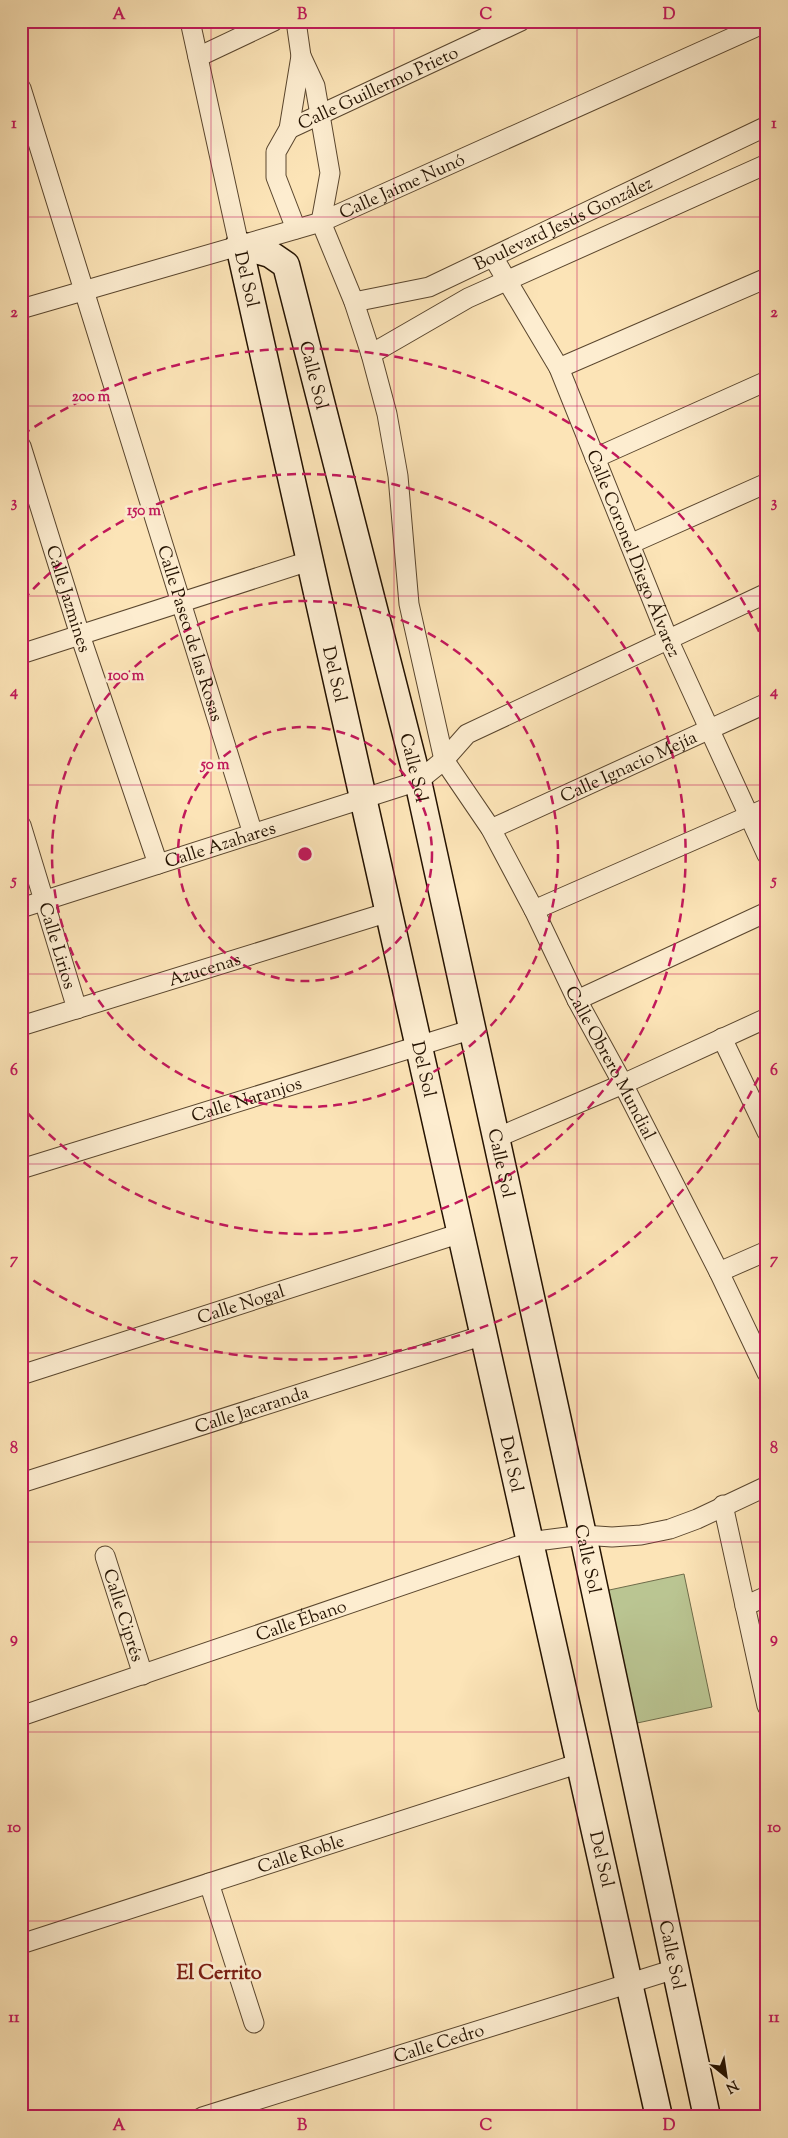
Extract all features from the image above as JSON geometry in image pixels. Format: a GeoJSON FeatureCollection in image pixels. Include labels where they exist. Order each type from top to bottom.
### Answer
{"type":"FeatureCollection","features":[{"type":"Feature","properties":{"kind":"street","name":"Del Sol"},"geometry":{"type":"LineString","coordinates":[[190,21],[309,561],[659,2117]]}},
{"type":"Feature","properties":{"kind":"street"},"geometry":{"type":"LineString","coordinates":[[198,57],[274,21]]}},
{"type":"Feature","properties":{"kind":"street"},"geometry":{"type":"LineString","coordinates":[[296,21],[301,56],[315,86],[330,173],[321,222],[354,302],[371,354],[387,414],[398,476],[409,604],[444,760]]}},
{"type":"Feature","properties":{"kind":"street","name":"Calle Guillermo Prieto"},"geometry":{"type":"LineString","coordinates":[[289,130],[521,21]]}},
{"type":"Feature","properties":{"kind":"street","name":"Calle Jaime Nunó"},"geometry":{"type":"LineString","coordinates":[[21,309],[321,222],[763,27]]}},
{"type":"Feature","properties":{"kind":"street"},"geometry":{"type":"LineString","coordinates":[[296,229],[276,177],[276,152],[289,130],[301,56]]}},
{"type":"Feature","properties":{"kind":"street","name":"Calle Paseo de las Rosas"},"geometry":{"type":"LineString","coordinates":[[21,88],[252,834]]}},
{"type":"Feature","properties":{"kind":"street","name":"Boulevard Jesús González"},"geometry":{"type":"LineString","coordinates":[[354,302],[429,287],[767,126]]}},
{"type":"Feature","properties":{"kind":"street","name":"Boulevard Jesús González"},"geometry":{"type":"LineString","coordinates":[[371,354],[468,298],[767,164]]}},
{"type":"Feature","properties":{"kind":"street","name":"Calle Sol"},"geometry":{"type":"LineString","coordinates":[[239,246],[270,254],[286,265],[418,781],[583,1535],[707,2117]]}},
{"type":"Feature","properties":{"kind":"street","name":"Calle Coronel Diego Álvarez"},"geometry":{"type":"LineString","coordinates":[[493,257],[559,368],[668,639],[767,855]]}},
{"type":"Feature","properties":{"kind":"street"},"geometry":{"type":"LineString","coordinates":[[559,368],[767,278]]}},
{"type":"Feature","properties":{"kind":"street"},"geometry":{"type":"LineString","coordinates":[[429,287],[468,298]]}},
{"type":"Feature","properties":{"kind":"street"},"geometry":{"type":"LineString","coordinates":[[595,458],[767,381]]}},
{"type":"Feature","properties":{"kind":"street","name":"Calle Jazmines"},"geometry":{"type":"LineString","coordinates":[[21,446],[80,635],[158,864]]}},
{"type":"Feature","properties":{"kind":"street"},"geometry":{"type":"LineString","coordinates":[[630,544],[767,483]]}},
{"type":"Feature","properties":{"kind":"street"},"geometry":{"type":"LineString","coordinates":[[21,654],[309,561]]}},
{"type":"Feature","properties":{"kind":"street"},"geometry":{"type":"LineString","coordinates":[[418,781],[444,760],[467,734],[767,593]]}},
{"type":"Feature","properties":{"kind":"street","name":"Calle Ignacio Mejía"},"geometry":{"type":"LineString","coordinates":[[490,829],[767,703]]}},
{"type":"Feature","properties":{"kind":"street","name":"Calle Obrero Mundial"},"geometry":{"type":"LineString","coordinates":[[444,760],[490,829],[534,910],[577,1000],[623,1084],[719,1272],[767,1372]]}},
{"type":"Feature","properties":{"kind":"street","name":"Calle Azahares"},"geometry":{"type":"LineString","coordinates":[[21,908],[418,781]]}},
{"type":"Feature","properties":{"kind":"street"},"geometry":{"type":"LineString","coordinates":[[534,910],[767,808]]}},
{"type":"Feature","properties":{"kind":"street","name":"Calle Lirios"},"geometry":{"type":"LineString","coordinates":[[21,824],[77,1009]]}},
{"type":"Feature","properties":{"kind":"street","name":"Azucenas"},"geometry":{"type":"LineString","coordinates":[[21,1026],[389,912]]}},
{"type":"Feature","properties":{"kind":"street"},"geometry":{"type":"LineString","coordinates":[[577,1000],[767,912]]}},
{"type":"Feature","properties":{"kind":"street"},"geometry":{"type":"LineString","coordinates":[[496,1138],[623,1084],[767,1018]]}},
{"type":"Feature","properties":{"kind":"street","name":"Calle Naranjos"},"geometry":{"type":"LineString","coordinates":[[21,1169],[472,1030]]}},
{"type":"Feature","properties":{"kind":"street"},"geometry":{"type":"LineString","coordinates":[[722,1038],[767,1132]]}},
{"type":"Feature","properties":{"kind":"street","name":"Calle Nogal"},"geometry":{"type":"LineString","coordinates":[[21,1375],[461,1233]]}},
{"type":"Feature","properties":{"kind":"street"},"geometry":{"type":"LineString","coordinates":[[719,1272],[767,1251]]}},
{"type":"Feature","properties":{"kind":"street","name":"Calle Jacaranda"},"geometry":{"type":"LineString","coordinates":[[21,1483],[484,1335]]}},
{"type":"Feature","properties":{"kind":"street","name":"Calle Ébano"},"geometry":{"type":"LineString","coordinates":[[21,1716],[529,1542],[583,1535],[641,1535],[670,1529],[697,1519],[767,1486]]}},
{"type":"Feature","properties":{"kind":"street"},"geometry":{"type":"LineString","coordinates":[[723,1506],[767,1706]]}},
{"type":"Feature","properties":{"kind":"street","name":"Calle Ciprés"},"geometry":{"type":"LineString","coordinates":[[105,1556],[143,1675]]}},
{"type":"Feature","properties":{"kind":"street"},"geometry":{"type":"LineString","coordinates":[[745,1606],[767,1596]]}},
{"type":"Feature","properties":{"kind":"street","name":"Calle Roble"},"geometry":{"type":"LineString","coordinates":[[21,1944],[580,1763]]}},
{"type":"Feature","properties":{"kind":"street"},"geometry":{"type":"LineString","coordinates":[[209,1884],[254,2023]]}},
{"type":"Feature","properties":{"kind":"street","name":"Calle Cedro"},"geometry":{"type":"LineString","coordinates":[[202,2117],[675,1969]]}},
{"type":"Feature","properties":{"kind":"green space"},"geometry":{"type":"Polygon","coordinates":[[[684,1574],[712,1707],[628,1725],[600,1592],[684,1574]]]}},
{"type":"Feature","properties":{"kind":"district","name":"El Cerrito"},"geometry":{"type":"Point","coordinates":[219,1972]}}]}
